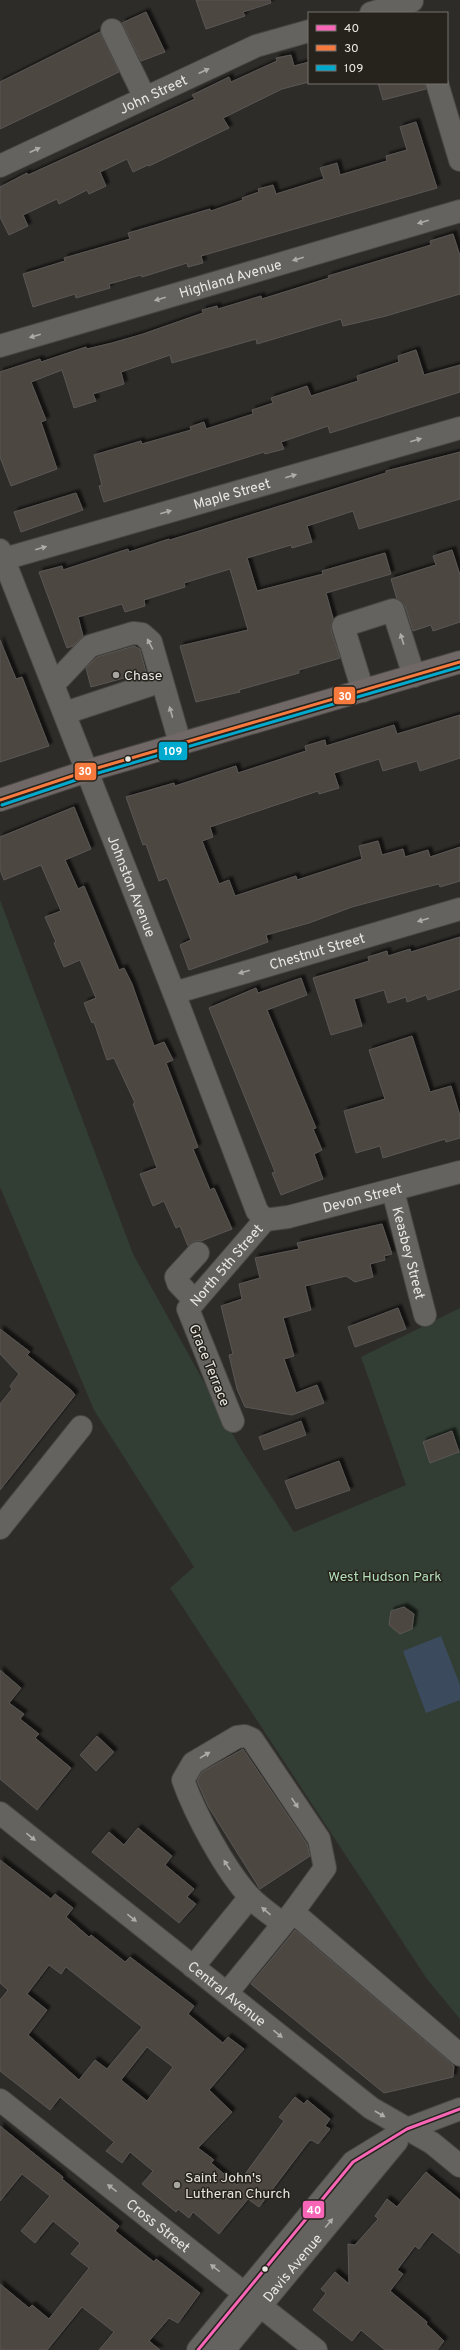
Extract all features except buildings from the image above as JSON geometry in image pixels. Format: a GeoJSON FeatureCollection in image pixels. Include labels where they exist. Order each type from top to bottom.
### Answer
{"type":"FeatureCollection","features":[{"type":"Feature","properties":{"kind":"main road"},"geometry":{"type":"LineString","coordinates":[[0,800],[87,771],[460,662]]}},
{"type":"Feature","properties":{"kind":"street"},"geometry":{"type":"LineString","coordinates":[[376,12],[413,5]]}},
{"type":"Feature","properties":{"kind":"street"},"geometry":{"type":"LineString","coordinates":[[112,30],[145,98]]}},
{"type":"Feature","properties":{"kind":"street","name":"John Street"},"geometry":{"type":"LineString","coordinates":[[0,166],[256,46],[308,31]]}},
{"type":"Feature","properties":{"kind":"street"},"geometry":{"type":"LineString","coordinates":[[437,84],[460,160]]}},
{"type":"Feature","properties":{"kind":"street","name":"Highland Avenue"},"geometry":{"type":"LineString","coordinates":[[0,346],[460,211]]}},
{"type":"Feature","properties":{"kind":"street","name":"Maple Street"},"geometry":{"type":"LineString","coordinates":[[2,554],[460,428]]}},
{"type":"Feature","properties":{"kind":"street","name":"Johnston Avenue"},"geometry":{"type":"LineString","coordinates":[[2,554],[174,993],[257,1211],[265,1220]]}},
{"type":"Feature","properties":{"kind":"street"},"geometry":{"type":"LineString","coordinates":[[363,691],[344,626],[393,610],[414,676]]}},
{"type":"Feature","properties":{"kind":"street"},"geometry":{"type":"LineString","coordinates":[[53,685],[90,646],[133,632],[142,634],[150,642],[180,744]]}},
{"type":"Feature","properties":{"kind":"street"},"geometry":{"type":"LineString","coordinates":[[65,713],[162,681]]}},
{"type":"Feature","properties":{"kind":"street","name":"Chestnut Street"},"geometry":{"type":"LineString","coordinates":[[174,993],[460,909]]}},
{"type":"Feature","properties":{"kind":"street","name":"Devon Street"},"geometry":{"type":"LineString","coordinates":[[265,1220],[288,1217],[393,1191],[460,1172]]}},
{"type":"Feature","properties":{"kind":"street","name":"Keasbey Street"},"geometry":{"type":"LineString","coordinates":[[393,1191],[425,1315]]}},
{"type":"Feature","properties":{"kind":"street","name":"North 5th Street"},"geometry":{"type":"LineString","coordinates":[[192,1305],[265,1220]]}},
{"type":"Feature","properties":{"kind":"street"},"geometry":{"type":"LineString","coordinates":[[192,1305],[178,1283],[176,1277],[198,1253]]}},
{"type":"Feature","properties":{"kind":"street","name":"Grace Terrace"},"geometry":{"type":"LineString","coordinates":[[192,1305],[233,1421]]}},
{"type":"Feature","properties":{"kind":"street"},"geometry":{"type":"LineString","coordinates":[[1,1526],[81,1427]]}},
{"type":"Feature","properties":{"kind":"street"},"geometry":{"type":"LineString","coordinates":[[227,1994],[288,1918],[325,1868],[319,1839],[252,1739],[245,1736],[237,1736],[193,1763],[184,1780],[209,1835],[250,1897],[288,1918],[460,2055]]}},
{"type":"Feature","properties":{"kind":"street","name":"Central Avenue"},"geometry":{"type":"LineString","coordinates":[[0,1813],[371,2108],[432,2143],[460,2166]]}},
{"type":"Feature","properties":{"kind":"street"},"geometry":{"type":"LineString","coordinates":[[193,1967],[250,1897]]}},
{"type":"Feature","properties":{"kind":"street","name":"Cross Street"},"geometry":{"type":"LineString","coordinates":[[0,2100],[316,2350]]}},
{"type":"Feature","properties":{"kind":"street","name":"Davis Avenue"},"geometry":{"type":"LineString","coordinates":[[224,2350],[253,2299],[350,2165],[360,2157],[406,2129],[460,2109]]}},
{"type":"Feature","properties":{"kind":"street","name":"Davis Avenue"},"geometry":{"type":"LineString","coordinates":[[198,2350],[253,2299]]}},
{"type":"Feature","properties":{"kind":"green space","name":"West Hudson Park"},"geometry":{"type":"Polygon","coordinates":[[[0,900],[133,1254],[242,1451],[294,1532],[406,1485],[361,1357],[460,1308],[460,2019],[427,1979],[170,1588],[194,1567],[94,1410],[0,1187],[0,900]]]}},
{"type":"Feature","properties":{"kind":"water"},"geometry":{"type":"Polygon","coordinates":[[[441,1636],[460,1685],[460,1700],[426,1713],[403,1651],[441,1636]]]}},
{"type":"Feature","properties":{"kind":"transit line","name":"30"},"geometry":{"type":"LineString","coordinates":[[0,800],[87,771],[460,662]]}},
{"type":"Feature","properties":{"kind":"transit line","name":"109"},"geometry":{"type":"LineString","coordinates":[[2,805],[88,776],[460,667]]}},
{"type":"Feature","properties":{"kind":"transit line","name":"40"},"geometry":{"type":"LineString","coordinates":[[198,2350],[353,2162],[407,2129],[460,2109]]}},
{"type":"Feature","properties":{"kind":"place","name":"Chase"},"geometry":{"type":"Point","coordinates":[116,675]}},
{"type":"Feature","properties":{"kind":"place","name":"Saint John's Lutheran Church"},"geometry":{"type":"Point","coordinates":[177,2185]}}]}
